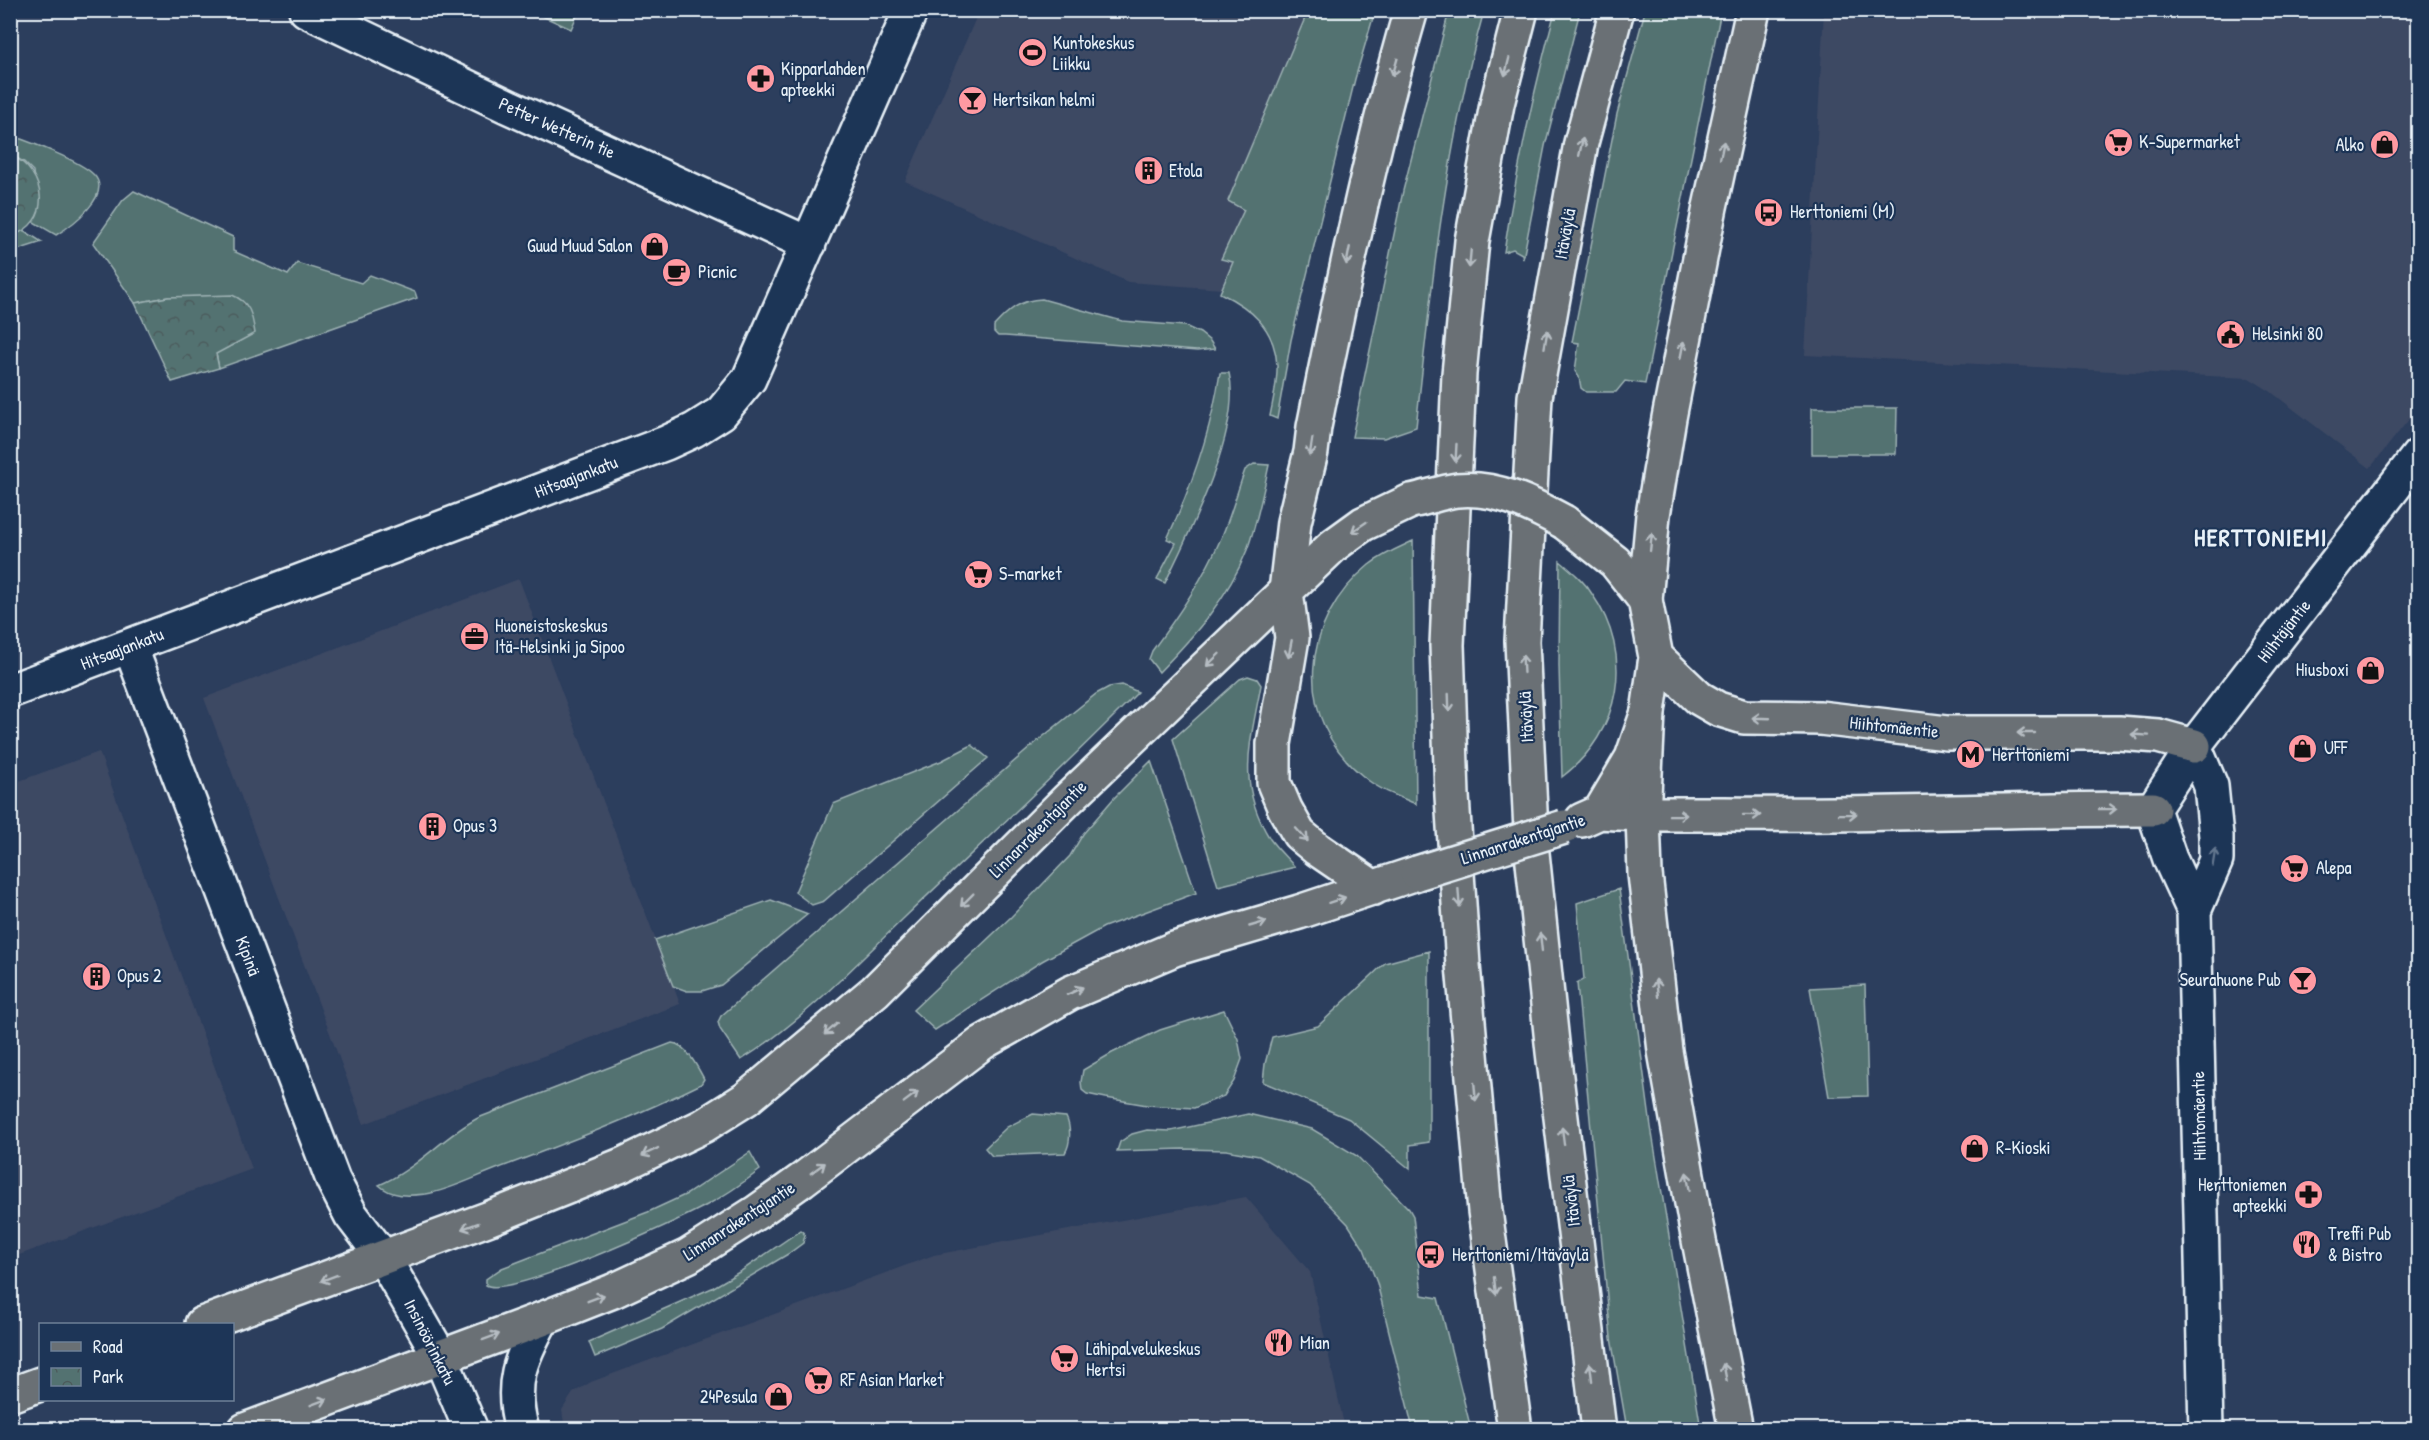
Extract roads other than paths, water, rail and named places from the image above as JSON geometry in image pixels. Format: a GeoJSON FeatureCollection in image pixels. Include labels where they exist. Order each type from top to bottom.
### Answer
{"type":"FeatureCollection","features":[{"type":"Feature","properties":{"kind":"main road"},"geometry":{"type":"LineString","coordinates":[[1374,888],[1299,834],[1274,783],[1274,744],[1292,638],[1286,591],[1294,522],[1311,452],[1351,243],[1411,10]]}},
{"type":"Feature","properties":{"kind":"main road"},"geometry":{"type":"LineString","coordinates":[[1515,1430],[1485,1211],[1469,1035],[1452,796],[1446,645],[1460,374],[1472,241],[1497,104],[1521,10]]}},
{"type":"Feature","properties":{"kind":"main road","name":"Itäväylä"},"geometry":{"type":"LineString","coordinates":[[1599,1430],[1553,1052],[1532,853],[1522,641],[1536,397],[1581,143],[1617,10]]}},
{"type":"Feature","properties":{"kind":"main road"},"geometry":{"type":"LineString","coordinates":[[1645,600],[1653,515],[1669,418],[1753,10]]}},
{"type":"Feature","properties":{"kind":"main road","name":"Linnanrakentajantie"},"geometry":{"type":"LineString","coordinates":[[205,1323],[490,1218],[622,1166],[703,1126],[746,1100],[875,991],[1067,800],[1334,545],[1363,524],[1411,501],[1457,490],[1488,491],[1526,501],[1564,522],[1615,562],[1645,600],[1656,657],[1648,712],[1632,758],[1600,812],[1564,827],[1174,949],[1070,993],[982,1043],[784,1193],[688,1256],[613,1291],[542,1319],[245,1430]]}},
{"type":"Feature","properties":{"kind":"main road","name":"Hiihtomäentie"},"geometry":{"type":"LineString","coordinates":[[1656,657],[1699,698],[1718,709],[1744,717],[1820,718],[1947,733],[2139,734],[2158,736],[2194,746]]}},
{"type":"Feature","properties":{"kind":"main road"},"geometry":{"type":"LineString","coordinates":[[1648,712],[1643,816],[1647,904],[1665,1051],[1736,1430]]}},
{"type":"Feature","properties":{"kind":"main road"},"geometry":{"type":"LineString","coordinates":[[1600,812],[1643,816],[2154,809]]}},
{"type":"Feature","properties":{"kind":"main road"},"geometry":{"type":"LineString","coordinates":[[10,1395],[39,1384]]}},
{"type":"Feature","properties":{"kind":"street","name":"Petter Wetterin tie"},"geometry":{"type":"LineString","coordinates":[[306,10],[507,106],[809,244]]}},
{"type":"Feature","properties":{"kind":"street","name":"Hitsaajankatu"},"geometry":{"type":"LineString","coordinates":[[10,691],[666,443],[694,430],[720,413],[749,379],[911,10]]}},
{"type":"Feature","properties":{"kind":"street","name":"Hiihtäjäntie"},"geometry":{"type":"LineString","coordinates":[[2154,809],[2194,746],[2418,456]]}},
{"type":"Feature","properties":{"kind":"street","name":"Kipinä"},"geometry":{"type":"LineString","coordinates":[[130,646],[333,1180],[351,1215],[384,1257]]}},
{"type":"Feature","properties":{"kind":"street","name":"Hiihtomäentie"},"geometry":{"type":"LineString","coordinates":[[2194,746],[2211,786],[2216,860],[2194,911]]}},
{"type":"Feature","properties":{"kind":"street","name":"Hiihtomäentie"},"geometry":{"type":"LineString","coordinates":[[2154,809],[2170,859],[2194,911],[2206,1430]]}},
{"type":"Feature","properties":{"kind":"street","name":"Insinöörinkatu"},"geometry":{"type":"LineString","coordinates":[[384,1257],[440,1356],[471,1430]]}},
{"type":"Feature","properties":{"kind":"street"},"geometry":{"type":"LineString","coordinates":[[522,1430],[515,1386],[525,1349],[542,1319]]}},
{"type":"Feature","properties":{"kind":"place","name":"Kuntokeskus Liikku"},"geometry":{"type":"Point","coordinates":[1032,53]}},
{"type":"Feature","properties":{"kind":"place","name":"Kipparlahden apteekki"},"geometry":{"type":"Point","coordinates":[760,79]}},
{"type":"Feature","properties":{"kind":"place","name":"Hertsikan helmi"},"geometry":{"type":"Point","coordinates":[972,100]}},
{"type":"Feature","properties":{"kind":"place","name":"K-Supermarket"},"geometry":{"type":"Point","coordinates":[2118,142]}},
{"type":"Feature","properties":{"kind":"place","name":"Alko"},"geometry":{"type":"Point","coordinates":[2385,145]}},
{"type":"Feature","properties":{"kind":"place","name":"Etola"},"geometry":{"type":"Point","coordinates":[1148,171]}},
{"type":"Feature","properties":{"kind":"place","name":"Herttoniemi (M)"},"geometry":{"type":"Point","coordinates":[1769,212]}},
{"type":"Feature","properties":{"kind":"place","name":"Guud Muud Salon"},"geometry":{"type":"Point","coordinates":[654,246]}},
{"type":"Feature","properties":{"kind":"place","name":"Picnic"},"geometry":{"type":"Point","coordinates":[677,272]}},
{"type":"Feature","properties":{"kind":"place","name":"Helsinki 80"},"geometry":{"type":"Point","coordinates":[2231,334]}},
{"type":"Feature","properties":{"kind":"place","name":"S-market"},"geometry":{"type":"Point","coordinates":[978,574]}},
{"type":"Feature","properties":{"kind":"place","name":"Huoneistoskeskus Itä-Helsinki ja Sipoo"},"geometry":{"type":"Point","coordinates":[474,636]}},
{"type":"Feature","properties":{"kind":"place","name":"Hiusboxi"},"geometry":{"type":"Point","coordinates":[2370,670]}},
{"type":"Feature","properties":{"kind":"place","name":"UFF"},"geometry":{"type":"Point","coordinates":[2303,748]}},
{"type":"Feature","properties":{"kind":"place","name":"Herttoniemi"},"geometry":{"type":"Point","coordinates":[1971,755]}},
{"type":"Feature","properties":{"kind":"place","name":"Opus 3"},"geometry":{"type":"Point","coordinates":[432,826]}},
{"type":"Feature","properties":{"kind":"place","name":"Alepa"},"geometry":{"type":"Point","coordinates":[2295,868]}},
{"type":"Feature","properties":{"kind":"place","name":"Opus 2"},"geometry":{"type":"Point","coordinates":[96,976]}},
{"type":"Feature","properties":{"kind":"place","name":"Seurahuone Pub"},"geometry":{"type":"Point","coordinates":[2302,980]}},
{"type":"Feature","properties":{"kind":"place","name":"R-Kioski"},"geometry":{"type":"Point","coordinates":[1975,1148]}},
{"type":"Feature","properties":{"kind":"place","name":"Herttoniemen apteekki"},"geometry":{"type":"Point","coordinates":[2308,1195]}},
{"type":"Feature","properties":{"kind":"place","name":"Treffi Pub & Bistro"},"geometry":{"type":"Point","coordinates":[2307,1244]}},
{"type":"Feature","properties":{"kind":"place","name":"Herttoniemi/Itäväylä"},"geometry":{"type":"Point","coordinates":[1431,1255]}},
{"type":"Feature","properties":{"kind":"place","name":"Mian"},"geometry":{"type":"Point","coordinates":[1279,1343]}},
{"type":"Feature","properties":{"kind":"place","name":"Lähipalvelukeskus Hertsi"},"geometry":{"type":"Point","coordinates":[1065,1359]}},
{"type":"Feature","properties":{"kind":"place","name":"RF Asian Market"},"geometry":{"type":"Point","coordinates":[819,1380]}},
{"type":"Feature","properties":{"kind":"place","name":"24Pesula"},"geometry":{"type":"Point","coordinates":[778,1397]}},
{"type":"Feature","properties":{"kind":"district","name":"HERTTONIEMI"},"geometry":{"type":"Point","coordinates":[2261,538]}}]}
